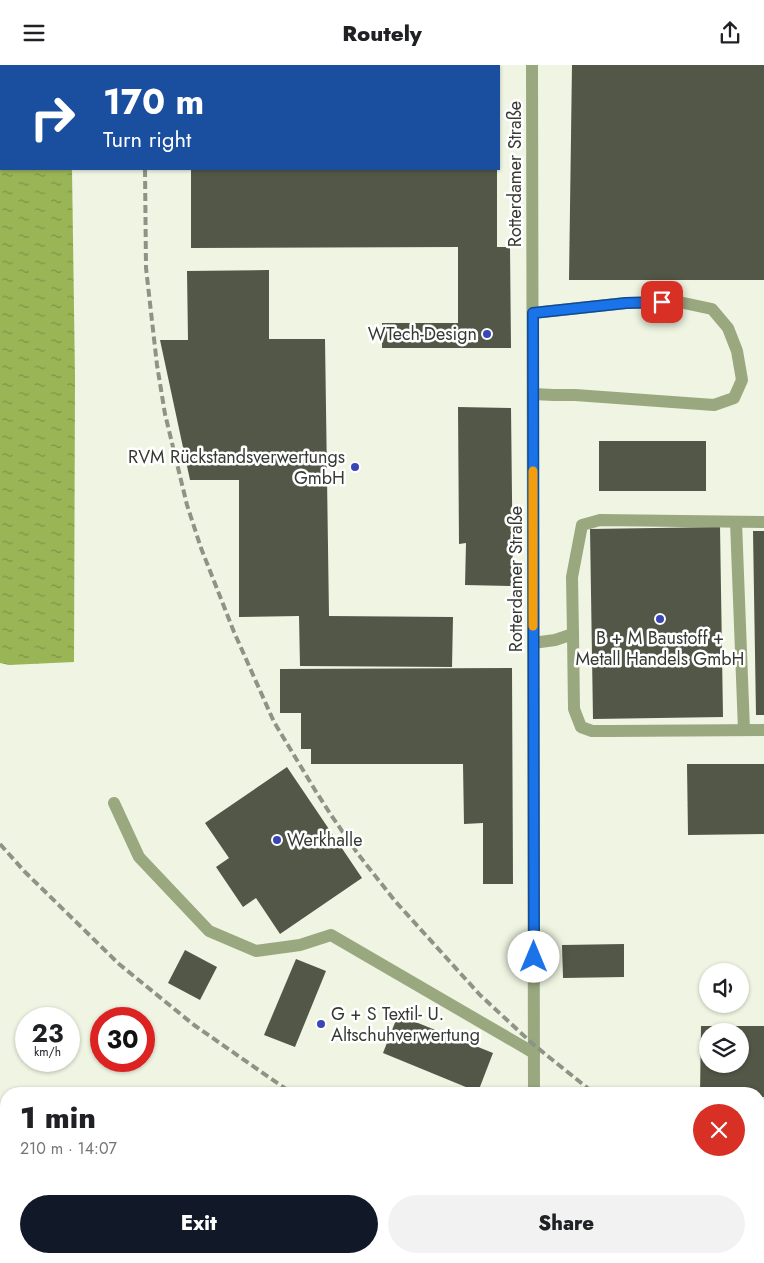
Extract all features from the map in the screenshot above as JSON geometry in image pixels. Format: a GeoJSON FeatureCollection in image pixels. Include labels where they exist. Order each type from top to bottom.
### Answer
{"type":"FeatureCollection","features":[{"type":"Feature","properties":{"kind":"street","name":"Rotterdamer Straße"},"geometry":{"type":"LineString","coordinates":[[532,65],[534,1087]]}},
{"type":"Feature","properties":{"kind":"street"},"geometry":{"type":"LineString","coordinates":[[533,313],[626,303],[679,302],[712,309],[728,328],[737,351],[742,380],[734,398],[714,405],[575,395],[533,394]]}},
{"type":"Feature","properties":{"kind":"street"},"geometry":{"type":"LineString","coordinates":[[764,521],[600,520],[582,525],[572,577],[574,709],[581,727],[592,731],[764,730]]}},
{"type":"Feature","properties":{"kind":"street"},"geometry":{"type":"LineString","coordinates":[[736,522],[744,730]]}},
{"type":"Feature","properties":{"kind":"street"},"geometry":{"type":"LineString","coordinates":[[533,643],[555,640],[573,634]]}},
{"type":"Feature","properties":{"kind":"street"},"geometry":{"type":"LineString","coordinates":[[114,803],[139,857],[209,931],[256,951],[300,945],[331,935],[534,1053]]}},
{"type":"Feature","properties":{"kind":"water"},"geometry":{"type":"Polygon","coordinates":[[[0,170],[72,170],[75,378],[74,662],[9,665],[0,663],[0,170]]]}},
{"type":"Feature","properties":{"kind":"building"},"geometry":{"type":"Polygon","coordinates":[[[572,65],[764,65],[764,280],[569,280],[572,65]]]}},
{"type":"Feature","properties":{"kind":"building"},"geometry":{"type":"Polygon","coordinates":[[[191,170],[497,170],[497,247],[510,247],[511,348],[382,348],[382,323],[458,323],[458,247],[191,248],[191,170]]]}},
{"type":"Feature","properties":{"kind":"building"},"geometry":{"type":"Polygon","coordinates":[[[269,270],[269,339],[325,339],[329,616],[453,617],[452,667],[300,666],[299,616],[239,617],[239,480],[190,480],[160,340],[188,340],[187,271],[269,270]]]}},
{"type":"Feature","properties":{"kind":"building"},"geometry":{"type":"Polygon","coordinates":[[[458,407],[511,408],[513,586],[465,585],[466,543],[459,544],[458,407]]]}},
{"type":"Feature","properties":{"kind":"building"},"geometry":{"type":"Polygon","coordinates":[[[599,441],[706,441],[706,491],[599,491],[599,441]]]}},
{"type":"Feature","properties":{"kind":"building"},"geometry":{"type":"Polygon","coordinates":[[[720,527],[723,717],[593,719],[590,529],[720,527]]]}},
{"type":"Feature","properties":{"kind":"building"},"geometry":{"type":"Polygon","coordinates":[[[753,531],[764,531],[764,715],[756,715],[753,531]]]}},
{"type":"Feature","properties":{"kind":"building"},"geometry":{"type":"Polygon","coordinates":[[[512,668],[513,884],[483,884],[483,823],[464,824],[463,764],[311,764],[311,749],[301,749],[301,713],[280,713],[280,669],[512,668]]]}},
{"type":"Feature","properties":{"kind":"building"},"geometry":{"type":"Polygon","coordinates":[[[687,764],[764,764],[764,834],[688,835],[687,764]]]}},
{"type":"Feature","properties":{"kind":"building","name":"Werkhalle"},"geometry":{"type":"Polygon","coordinates":[[[287,767],[362,878],[280,934],[256,898],[243,907],[216,867],[229,858],[205,823],[287,767]]]}},
{"type":"Feature","properties":{"kind":"building"},"geometry":{"type":"Polygon","coordinates":[[[624,944],[624,977],[563,978],[562,945],[624,944]]]}},
{"type":"Feature","properties":{"kind":"building"},"geometry":{"type":"Polygon","coordinates":[[[185,950],[217,967],[200,1000],[168,983],[185,950]]]}},
{"type":"Feature","properties":{"kind":"building"},"geometry":{"type":"Polygon","coordinates":[[[296,959],[326,971],[295,1047],[264,1035],[296,959]]]}},
{"type":"Feature","properties":{"kind":"building"},"geometry":{"type":"Polygon","coordinates":[[[398,1015],[493,1053],[480,1087],[466,1087],[383,1053],[398,1015]]]}},
{"type":"Feature","properties":{"kind":"building"},"geometry":{"type":"Polygon","coordinates":[[[749,1026],[764,1026],[764,1087],[700,1087],[700,1073],[749,1073],[749,1026]]]}},
{"type":"Feature","properties":{"kind":"railway"},"geometry":{"type":"LineString","coordinates":[[145,170],[146,268],[157,365],[165,414],[187,505],[201,548],[234,632],[274,722],[331,815],[358,854],[395,901],[480,995],[534,1045],[586,1087]]}},
{"type":"Feature","properties":{"kind":"railway"},"geometry":{"type":"LineString","coordinates":[[0,844],[24,871],[119,964],[194,1025],[283,1087]]}},
{"type":"Feature","properties":{"kind":"slow traffic"},"geometry":{"type":"LineString","coordinates":[[533,471],[533,626]]}},
{"type":"Feature","properties":{"kind":"place","name":"WTech-Design"},"geometry":{"type":"Point","coordinates":[487,334]}},
{"type":"Feature","properties":{"kind":"place","name":"RVM Rückstandsverwertungs GmbH"},"geometry":{"type":"Point","coordinates":[355,467]}},
{"type":"Feature","properties":{"kind":"place","name":"B + M Baustoff + Metall Handels GmbH"},"geometry":{"type":"Point","coordinates":[660,619]}},
{"type":"Feature","properties":{"kind":"place","name":"Werkhalle"},"geometry":{"type":"Point","coordinates":[277,840]}},
{"type":"Feature","properties":{"kind":"place","name":"G + S Textil- U. Altschuhverwertung"},"geometry":{"type":"Point","coordinates":[321,1024]}},
{"type":"Feature","properties":{"kind":"route"},"geometry":{"type":"LineString","coordinates":[[534,957],[533,313],[626,303],[662,302]]}}]}
